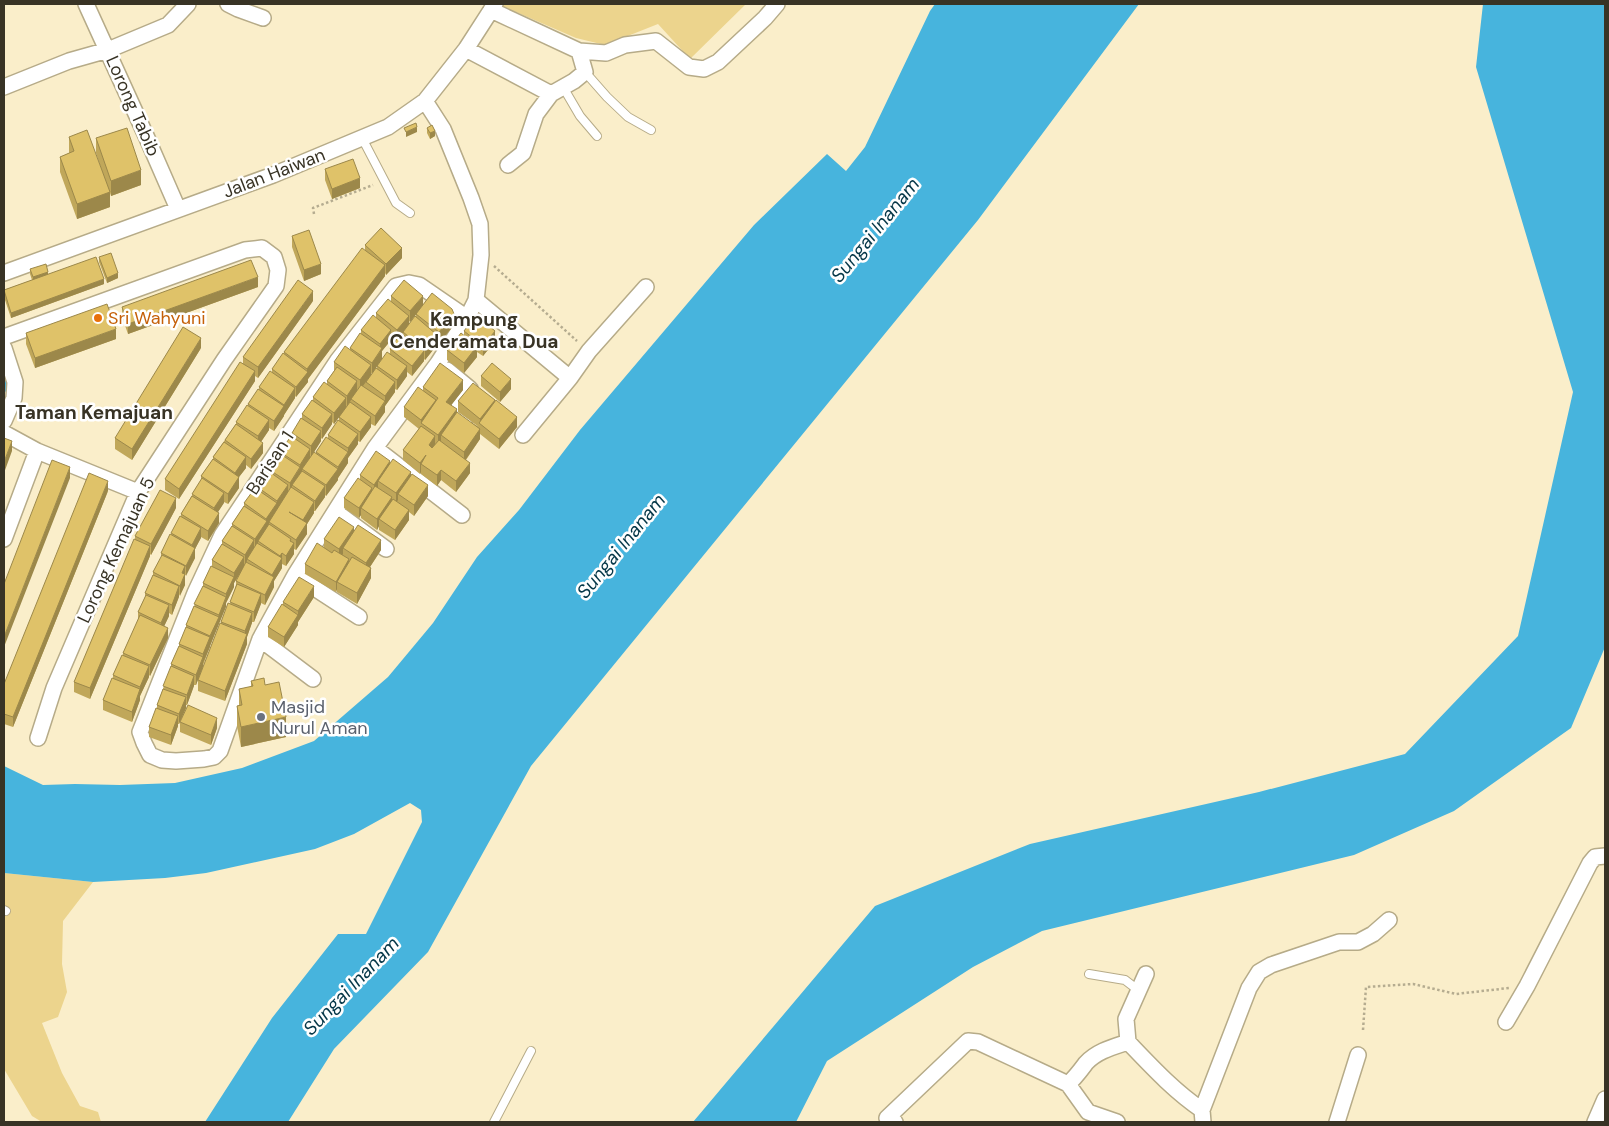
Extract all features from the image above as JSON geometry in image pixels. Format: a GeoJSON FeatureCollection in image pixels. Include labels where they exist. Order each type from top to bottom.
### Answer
{"type":"FeatureCollection","features":[{"type":"Feature","properties":{"kind":"street","name":"Lorong Tabib"},"geometry":{"type":"LineString","coordinates":[[86,4],[178,209]]}},
{"type":"Feature","properties":{"kind":"street"},"geometry":{"type":"LineString","coordinates":[[4,87],[69,61],[108,50],[168,26],[188,4]]}},
{"type":"Feature","properties":{"kind":"street"},"geometry":{"type":"LineString","coordinates":[[228,4],[263,18]]}},
{"type":"Feature","properties":{"kind":"street"},"geometry":{"type":"LineString","coordinates":[[493,7],[579,51],[606,53],[625,45],[656,41],[688,67],[704,68],[718,62],[765,18],[777,4]]}},
{"type":"Feature","properties":{"kind":"street","name":"Jalan Haiwan"},"geometry":{"type":"LineString","coordinates":[[4,273],[272,175],[388,127],[424,102],[466,50],[493,7]]}},
{"type":"Feature","properties":{"kind":"street"},"geometry":{"type":"LineString","coordinates":[[466,50],[557,91]]}},
{"type":"Feature","properties":{"kind":"street"},"geometry":{"type":"LineString","coordinates":[[508,165],[523,153],[536,114],[557,91],[585,72],[579,51]]}},
{"type":"Feature","properties":{"kind":"street"},"geometry":{"type":"LineString","coordinates":[[314,679],[260,640],[295,575],[375,448],[438,363],[467,318],[476,300],[482,255],[480,224],[443,129],[424,102]]}},
{"type":"Feature","properties":{"kind":"street","name":"Lorong Kemajuan 5"},"geometry":{"type":"LineString","coordinates":[[4,336],[245,250],[262,248],[274,257],[278,270],[276,286],[224,360],[138,492],[54,688],[38,738]]}},
{"type":"Feature","properties":{"kind":"street","name":"Barisan 1"},"geometry":{"type":"LineString","coordinates":[[260,640],[220,751],[214,756],[204,759],[176,761],[162,760],[150,755],[140,732],[195,593],[222,536],[338,360],[396,286],[409,283],[419,285],[467,318]]}},
{"type":"Feature","properties":{"kind":"street"},"geometry":{"type":"LineString","coordinates":[[523,435],[590,351],[646,287]]}},
{"type":"Feature","properties":{"kind":"street"},"geometry":{"type":"LineString","coordinates":[[476,300],[570,378]]}},
{"type":"Feature","properties":{"kind":"street"},"geometry":{"type":"LineString","coordinates":[[4,348],[16,382],[14,398],[4,421]]}},
{"type":"Feature","properties":{"kind":"street"},"geometry":{"type":"LineString","coordinates":[[438,363],[470,389],[453,414],[478,434]]}},
{"type":"Feature","properties":{"kind":"street"},"geometry":{"type":"LineString","coordinates":[[4,433],[37,451],[138,492]]}},
{"type":"Feature","properties":{"kind":"street"},"geometry":{"type":"LineString","coordinates":[[375,448],[462,515]]}},
{"type":"Feature","properties":{"kind":"street"},"geometry":{"type":"LineString","coordinates":[[4,539],[37,451]]}},
{"type":"Feature","properties":{"kind":"street"},"geometry":{"type":"LineString","coordinates":[[336,512],[386,548]]}},
{"type":"Feature","properties":{"kind":"street"},"geometry":{"type":"LineString","coordinates":[[295,575],[359,617]]}},
{"type":"Feature","properties":{"kind":"street"},"geometry":{"type":"LineString","coordinates":[[1506,1022],[1527,986],[1590,863],[1595,857],[1605,856]]}},
{"type":"Feature","properties":{"kind":"street"},"geometry":{"type":"LineString","coordinates":[[1146,974],[1126,1019],[1128,1042],[1202,1116],[1249,988],[1259,972],[1271,965],[1339,942],[1358,942],[1373,934],[1389,920]]}},
{"type":"Feature","properties":{"kind":"street"},"geometry":{"type":"LineString","coordinates":[[888,1121],[968,1041],[978,1042],[1068,1084],[1088,1112],[1117,1122]]}},
{"type":"Feature","properties":{"kind":"street"},"geometry":{"type":"LineString","coordinates":[[1068,1084],[1077,1076],[1087,1062],[1104,1050],[1128,1042]]}},
{"type":"Feature","properties":{"kind":"street"},"geometry":{"type":"LineString","coordinates":[[1337,1122],[1358,1056]]}},
{"type":"Feature","properties":{"kind":"street"},"geometry":{"type":"LineString","coordinates":[[1594,1122],[1605,1099]]}},
{"type":"Feature","properties":{"kind":"lane"},"geometry":{"type":"LineString","coordinates":[[585,72],[628,117],[651,130]]}},
{"type":"Feature","properties":{"kind":"lane"},"geometry":{"type":"LineString","coordinates":[[557,91],[597,136]]}},
{"type":"Feature","properties":{"kind":"lane"},"geometry":{"type":"LineString","coordinates":[[362,138],[396,203],[410,213]]}},
{"type":"Feature","properties":{"kind":"lane"},"geometry":{"type":"LineString","coordinates":[[1089,974],[1125,980],[1138,990]]}},
{"type":"Feature","properties":{"kind":"lane"},"geometry":{"type":"LineString","coordinates":[[494,1122],[531,1050]]}},
{"type":"Feature","properties":{"kind":"path"},"geometry":{"type":"LineString","coordinates":[[314,214],[313,208],[384,181]]}},
{"type":"Feature","properties":{"kind":"path"},"geometry":{"type":"LineString","coordinates":[[482,255],[590,351]]}},
{"type":"Feature","properties":{"kind":"path"},"geometry":{"type":"LineString","coordinates":[[1363,1030],[1366,987],[1412,984],[1456,994],[1527,986]]}},
{"type":"Feature","properties":{"kind":"shaded area"},"geometry":{"type":"Polygon","coordinates":[[[498,4],[746,4],[690,59],[658,24],[605,45],[576,38],[516,12],[494,8],[498,4]]]}},
{"type":"Feature","properties":{"kind":"shaded area"},"geometry":{"type":"Polygon","coordinates":[[[4,873],[93,882],[63,921],[62,964],[67,992],[58,1017],[42,1023],[62,1073],[80,1106],[98,1112],[101,1122],[42,1122],[32,1116],[4,1069],[4,873]]]}},
{"type":"Feature","properties":{"kind":"water","name":"Sungai Inanam"},"geometry":{"type":"Polygon","coordinates":[[[935,4],[1139,4],[978,220],[531,766],[428,952],[334,1049],[288,1122],[205,1122],[272,1018],[338,934],[366,934],[422,822],[421,810],[410,803],[354,834],[315,849],[206,873],[165,878],[93,882],[4,873],[4,766],[43,785],[175,783],[242,768],[314,741],[388,677],[433,623],[477,557],[519,510],[580,430],[754,225],[827,154],[846,171],[865,147],[935,4]]]}},
{"type":"Feature","properties":{"kind":"water"},"geometry":{"type":"Polygon","coordinates":[[[1483,4],[1605,4],[1605,647],[1571,728],[1454,811],[1354,855],[1042,931],[973,967],[827,1061],[796,1122],[693,1122],[875,906],[1030,844],[1259,792],[1405,754],[1518,636],[1573,392],[1476,67],[1483,4]]]}},
{"type":"Feature","properties":{"kind":"building"},"geometry":{"type":"Polygon","coordinates":[[[416,123],[417,127],[406,132],[404,128],[416,123]]]}},
{"type":"Feature","properties":{"kind":"building"},"geometry":{"type":"Polygon","coordinates":[[[432,125],[435,131],[430,133],[427,128],[432,125]]]}},
{"type":"Feature","properties":{"kind":"building"},"geometry":{"type":"Polygon","coordinates":[[[127,128],[141,170],[111,181],[96,138],[127,128]]]}},
{"type":"Feature","properties":{"kind":"building"},"geometry":{"type":"Polygon","coordinates":[[[87,130],[110,192],[77,204],[60,157],[74,151],[69,137],[87,130]]]}},
{"type":"Feature","properties":{"kind":"building"},"geometry":{"type":"Polygon","coordinates":[[[353,159],[360,178],[332,189],[325,169],[353,159]]]}},
{"type":"Feature","properties":{"kind":"building"},"geometry":{"type":"Polygon","coordinates":[[[381,228],[402,248],[386,264],[365,245],[381,228]]]}},
{"type":"Feature","properties":{"kind":"building"},"geometry":{"type":"Polygon","coordinates":[[[309,230],[321,264],[304,270],[292,236],[309,230]]]}},
{"type":"Feature","properties":{"kind":"building"},"geometry":{"type":"Polygon","coordinates":[[[362,248],[385,265],[307,369],[284,352],[362,248]]]}},
{"type":"Feature","properties":{"kind":"building"},"geometry":{"type":"Polygon","coordinates":[[[111,253],[118,273],[107,278],[99,257],[111,253]]]}},
{"type":"Feature","properties":{"kind":"building"},"geometry":{"type":"Polygon","coordinates":[[[96,257],[104,279],[11,313],[4,290],[96,257]]]}},
{"type":"Feature","properties":{"kind":"building"},"geometry":{"type":"Polygon","coordinates":[[[251,260],[258,277],[128,324],[122,307],[251,260]]]}},
{"type":"Feature","properties":{"kind":"building"},"geometry":{"type":"Polygon","coordinates":[[[46,264],[48,272],[33,277],[30,269],[46,264]]]}},
{"type":"Feature","properties":{"kind":"building"},"geometry":{"type":"Polygon","coordinates":[[[298,280],[313,291],[258,367],[243,357],[298,280]]]}},
{"type":"Feature","properties":{"kind":"building"},"geometry":{"type":"Polygon","coordinates":[[[404,280],[423,296],[410,311],[391,296],[404,280]]]}},
{"type":"Feature","properties":{"kind":"building"},"geometry":{"type":"Polygon","coordinates":[[[432,293],[452,309],[454,314],[439,332],[416,314],[432,293]]]}},
{"type":"Feature","properties":{"kind":"building"},"geometry":{"type":"Polygon","coordinates":[[[388,299],[409,316],[397,330],[376,313],[388,299]]]}},
{"type":"Feature","properties":{"kind":"building"},"geometry":{"type":"Polygon","coordinates":[[[107,304],[116,329],[35,358],[26,333],[107,304]]]}},
{"type":"Feature","properties":{"kind":"building"},"geometry":{"type":"Polygon","coordinates":[[[373,315],[391,330],[380,344],[361,330],[373,315]]]}},
{"type":"Feature","properties":{"kind":"building"},"geometry":{"type":"Polygon","coordinates":[[[476,315],[495,331],[483,346],[464,331],[476,315]]]}},
{"type":"Feature","properties":{"kind":"building"},"geometry":{"type":"Polygon","coordinates":[[[415,316],[437,335],[425,350],[403,332],[415,316]]]}},
{"type":"Feature","properties":{"kind":"building"},"geometry":{"type":"Polygon","coordinates":[[[183,327],[201,338],[132,449],[115,438],[183,327]]]}},
{"type":"Feature","properties":{"kind":"building"},"geometry":{"type":"Polygon","coordinates":[[[360,333],[382,348],[372,363],[350,348],[360,333]]]}},
{"type":"Feature","properties":{"kind":"building"},"geometry":{"type":"Polygon","coordinates":[[[401,333],[424,351],[412,366],[390,349],[401,333]]]}},
{"type":"Feature","properties":{"kind":"building"},"geometry":{"type":"Polygon","coordinates":[[[461,333],[477,346],[464,363],[447,350],[461,333]]]}},
{"type":"Feature","properties":{"kind":"building"},"geometry":{"type":"Polygon","coordinates":[[[345,346],[371,365],[360,380],[334,362],[345,346]]]}},
{"type":"Feature","properties":{"kind":"building"},"geometry":{"type":"Polygon","coordinates":[[[387,352],[407,366],[397,380],[377,366],[387,352]]]}},
{"type":"Feature","properties":{"kind":"building"},"geometry":{"type":"Polygon","coordinates":[[[283,353],[308,372],[296,387],[272,369],[283,353]]]}},
{"type":"Feature","properties":{"kind":"building"},"geometry":{"type":"Polygon","coordinates":[[[240,362],[255,371],[179,489],[165,479],[240,362]]]}},
{"type":"Feature","properties":{"kind":"building"},"geometry":{"type":"Polygon","coordinates":[[[440,363],[463,380],[446,402],[457,409],[438,435],[421,423],[438,398],[423,387],[440,363]]]}},
{"type":"Feature","properties":{"kind":"building"},"geometry":{"type":"Polygon","coordinates":[[[492,363],[511,379],[500,392],[481,376],[492,363]]]}},
{"type":"Feature","properties":{"kind":"building"},"geometry":{"type":"Polygon","coordinates":[[[337,367],[357,381],[347,396],[327,381],[337,367]]]}},
{"type":"Feature","properties":{"kind":"building"},"geometry":{"type":"Polygon","coordinates":[[[376,368],[395,382],[385,396],[366,382],[376,368]]]}},
{"type":"Feature","properties":{"kind":"building"},"geometry":{"type":"Polygon","coordinates":[[[270,371],[295,388],[284,405],[259,387],[270,371]]]}},
{"type":"Feature","properties":{"kind":"building"},"geometry":{"type":"Polygon","coordinates":[[[324,382],[346,398],[334,413],[313,397],[324,382]]]}},
{"type":"Feature","properties":{"kind":"building"},"geometry":{"type":"Polygon","coordinates":[[[473,383],[495,400],[480,419],[458,401],[473,383]]]}},
{"type":"Feature","properties":{"kind":"building"},"geometry":{"type":"Polygon","coordinates":[[[361,385],[385,401],[375,416],[351,399],[361,385]]]}},
{"type":"Feature","properties":{"kind":"building"},"geometry":{"type":"Polygon","coordinates":[[[418,387],[436,400],[421,420],[404,407],[418,387]]]}},
{"type":"Feature","properties":{"kind":"building"},"geometry":{"type":"Polygon","coordinates":[[[258,389],[284,406],[274,421],[248,404],[258,389]]]}},
{"type":"Feature","properties":{"kind":"building"},"geometry":{"type":"Polygon","coordinates":[[[312,400],[332,414],[322,428],[302,414],[312,400]]]}},
{"type":"Feature","properties":{"kind":"building"},"geometry":{"type":"Polygon","coordinates":[[[496,400],[517,417],[499,439],[479,423],[496,400]]]}},
{"type":"Feature","properties":{"kind":"building"},"geometry":{"type":"Polygon","coordinates":[[[350,402],[371,417],[360,432],[339,417],[350,402]]]}},
{"type":"Feature","properties":{"kind":"building"},"geometry":{"type":"Polygon","coordinates":[[[247,405],[269,420],[258,436],[236,422],[247,405]]]}},
{"type":"Feature","properties":{"kind":"building"},"geometry":{"type":"Polygon","coordinates":[[[457,412],[480,429],[464,452],[441,435],[457,412]]]}},
{"type":"Feature","properties":{"kind":"building"},"geometry":{"type":"Polygon","coordinates":[[[301,418],[321,431],[311,446],[292,433],[301,418]]]}},
{"type":"Feature","properties":{"kind":"building"},"geometry":{"type":"Polygon","coordinates":[[[338,420],[358,434],[348,448],[328,435],[338,420]]]}},
{"type":"Feature","properties":{"kind":"building"},"geometry":{"type":"Polygon","coordinates":[[[236,424],[263,443],[251,459],[225,440],[236,424]]]}},
{"type":"Feature","properties":{"kind":"building"},"geometry":{"type":"Polygon","coordinates":[[[421,426],[435,436],[429,445],[432,448],[439,440],[470,463],[456,481],[441,470],[437,475],[421,464],[426,455],[420,463],[403,450],[421,426]]]}},
{"type":"Feature","properties":{"kind":"building"},"geometry":{"type":"Polygon","coordinates":[[[291,436],[310,449],[300,465],[280,452],[291,436]]]}},
{"type":"Feature","properties":{"kind":"building"},"geometry":{"type":"Polygon","coordinates":[[[326,437],[348,452],[338,467],[316,452],[326,437]]]}},
{"type":"Feature","properties":{"kind":"building"},"geometry":{"type":"Polygon","coordinates":[[[4,438],[12,441],[4,462],[4,438]]]}},
{"type":"Feature","properties":{"kind":"building"},"geometry":{"type":"Polygon","coordinates":[[[224,442],[246,457],[235,473],[213,457],[224,442]]]}},
{"type":"Feature","properties":{"kind":"building"},"geometry":{"type":"Polygon","coordinates":[[[376,451],[390,461],[374,485],[360,475],[376,451]]]}},
{"type":"Feature","properties":{"kind":"building"},"geometry":{"type":"Polygon","coordinates":[[[314,452],[338,469],[326,485],[302,469],[314,452]]]}},
{"type":"Feature","properties":{"kind":"building"},"geometry":{"type":"Polygon","coordinates":[[[279,453],[300,467],[290,483],[268,469],[279,453]]]}},
{"type":"Feature","properties":{"kind":"building"},"geometry":{"type":"Polygon","coordinates":[[[213,459],[239,477],[228,494],[201,476],[213,459]]]}},
{"type":"Feature","properties":{"kind":"building"},"geometry":{"type":"Polygon","coordinates":[[[393,459],[411,472],[396,493],[378,481],[393,459]]]}},
{"type":"Feature","properties":{"kind":"building"},"geometry":{"type":"Polygon","coordinates":[[[52,460],[70,467],[4,637],[4,584],[52,460]]]}},
{"type":"Feature","properties":{"kind":"building"},"geometry":{"type":"Polygon","coordinates":[[[267,470],[288,485],[277,501],[256,486],[267,470]]]}},
{"type":"Feature","properties":{"kind":"building"},"geometry":{"type":"Polygon","coordinates":[[[302,471],[325,486],[315,501],[292,485],[302,471]]]}},
{"type":"Feature","properties":{"kind":"building"},"geometry":{"type":"Polygon","coordinates":[[[89,473],[108,481],[13,717],[4,714],[4,684],[89,473]]]}},
{"type":"Feature","properties":{"kind":"building"},"geometry":{"type":"Polygon","coordinates":[[[412,474],[428,485],[414,505],[398,494],[412,474]]]}},
{"type":"Feature","properties":{"kind":"building"},"geometry":{"type":"Polygon","coordinates":[[[202,478],[224,493],[214,508],[192,494],[202,478]]]}},
{"type":"Feature","properties":{"kind":"building"},"geometry":{"type":"Polygon","coordinates":[[[358,478],[372,488],[359,508],[344,498],[358,478]]]}},
{"type":"Feature","properties":{"kind":"building"},"geometry":{"type":"Polygon","coordinates":[[[375,486],[392,497],[377,519],[361,508],[375,486]]]}},
{"type":"Feature","properties":{"kind":"building"},"geometry":{"type":"Polygon","coordinates":[[[291,487],[314,502],[303,520],[289,512],[307,523],[296,540],[269,522],[291,487]]]}},
{"type":"Feature","properties":{"kind":"building"},"geometry":{"type":"Polygon","coordinates":[[[255,488],[277,503],[266,519],[244,503],[255,488]]]}},
{"type":"Feature","properties":{"kind":"building"},"geometry":{"type":"Polygon","coordinates":[[[160,490],[176,498],[151,544],[135,536],[160,490]]]}},
{"type":"Feature","properties":{"kind":"building"},"geometry":{"type":"Polygon","coordinates":[[[192,496],[219,513],[208,531],[181,514],[192,496]]]}},
{"type":"Feature","properties":{"kind":"building"},"geometry":{"type":"Polygon","coordinates":[[[393,499],[409,510],[395,530],[379,519],[393,499]]]}},
{"type":"Feature","properties":{"kind":"building"},"geometry":{"type":"Polygon","coordinates":[[[244,506],[267,521],[255,539],[232,524],[244,506]]]}},
{"type":"Feature","properties":{"kind":"building"},"geometry":{"type":"Polygon","coordinates":[[[180,516],[201,528],[192,545],[171,533],[180,516]]]}},
{"type":"Feature","properties":{"kind":"building"},"geometry":{"type":"Polygon","coordinates":[[[339,517],[354,527],[339,549],[324,539],[339,517]]]}},
{"type":"Feature","properties":{"kind":"building"},"geometry":{"type":"Polygon","coordinates":[[[269,524],[294,543],[286,556],[282,553],[280,556],[258,541],[269,524]]]}},
{"type":"Feature","properties":{"kind":"building"},"geometry":{"type":"Polygon","coordinates":[[[358,525],[381,540],[366,563],[343,548],[358,525]]]}},
{"type":"Feature","properties":{"kind":"building"},"geometry":{"type":"Polygon","coordinates":[[[232,526],[254,540],[245,555],[222,541],[232,526]]]}},
{"type":"Feature","properties":{"kind":"building"},"geometry":{"type":"Polygon","coordinates":[[[170,534],[195,548],[186,566],[161,553],[170,534]]]}},
{"type":"Feature","properties":{"kind":"building"},"geometry":{"type":"Polygon","coordinates":[[[134,539],[150,546],[90,688],[74,682],[134,539]]]}},
{"type":"Feature","properties":{"kind":"building"},"geometry":{"type":"Polygon","coordinates":[[[257,543],[282,558],[272,575],[247,559],[257,543]]]}},
{"type":"Feature","properties":{"kind":"building"},"geometry":{"type":"Polygon","coordinates":[[[317,543],[332,553],[334,550],[349,559],[336,582],[305,564],[317,543]]]}},
{"type":"Feature","properties":{"kind":"building"},"geometry":{"type":"Polygon","coordinates":[[[222,544],[244,557],[234,573],[212,560],[222,544]]]}},
{"type":"Feature","properties":{"kind":"building"},"geometry":{"type":"Polygon","coordinates":[[[162,555],[185,566],[182,573],[185,574],[180,586],[153,572],[162,555]]]}},
{"type":"Feature","properties":{"kind":"building"},"geometry":{"type":"Polygon","coordinates":[[[352,557],[371,568],[357,593],[337,582],[352,557]]]}},
{"type":"Feature","properties":{"kind":"building"},"geometry":{"type":"Polygon","coordinates":[[[246,562],[274,577],[265,595],[236,581],[246,562]]]}},
{"type":"Feature","properties":{"kind":"building"},"geometry":{"type":"Polygon","coordinates":[[[211,566],[234,577],[226,594],[203,583],[211,566]]]}},
{"type":"Feature","properties":{"kind":"building"},"geometry":{"type":"Polygon","coordinates":[[[153,575],[179,586],[172,605],[145,593],[153,575]]]}},
{"type":"Feature","properties":{"kind":"building"},"geometry":{"type":"Polygon","coordinates":[[[299,577],[314,586],[298,611],[283,602],[299,577]]]}},
{"type":"Feature","properties":{"kind":"building"},"geometry":{"type":"Polygon","coordinates":[[[237,584],[261,594],[254,612],[230,602],[237,584]]]}},
{"type":"Feature","properties":{"kind":"building"},"geometry":{"type":"Polygon","coordinates":[[[203,586],[226,597],[219,615],[194,604],[203,586]]]}},
{"type":"Feature","properties":{"kind":"building"},"geometry":{"type":"Polygon","coordinates":[[[146,595],[169,605],[161,623],[138,612],[146,595]]]}},
{"type":"Feature","properties":{"kind":"building"},"geometry":{"type":"Polygon","coordinates":[[[228,603],[252,613],[245,631],[221,622],[228,603]]]}},
{"type":"Feature","properties":{"kind":"building"},"geometry":{"type":"Polygon","coordinates":[[[282,604],[298,615],[284,637],[268,627],[282,604]]]}},
{"type":"Feature","properties":{"kind":"building"},"geometry":{"type":"Polygon","coordinates":[[[194,606],[219,617],[210,636],[186,625],[194,606]]]}},
{"type":"Feature","properties":{"kind":"building"},"geometry":{"type":"Polygon","coordinates":[[[140,615],[168,628],[150,665],[123,653],[140,615]]]}},
{"type":"Feature","properties":{"kind":"building"},"geometry":{"type":"Polygon","coordinates":[[[220,623],[247,634],[225,691],[198,680],[220,623]]]}},
{"type":"Feature","properties":{"kind":"building"},"geometry":{"type":"Polygon","coordinates":[[[186,627],[210,637],[203,654],[179,644],[186,627]]]}},
{"type":"Feature","properties":{"kind":"building"},"geometry":{"type":"Polygon","coordinates":[[[179,646],[203,657],[196,675],[171,664],[179,646]]]}},
{"type":"Feature","properties":{"kind":"building"},"geometry":{"type":"Polygon","coordinates":[[[122,655],[149,666],[140,687],[113,675],[122,655]]]}},
{"type":"Feature","properties":{"kind":"building"},"geometry":{"type":"Polygon","coordinates":[[[171,666],[194,676],[187,695],[163,686],[171,666]]]}},
{"type":"Feature","properties":{"kind":"building"},"geometry":{"type":"Polygon","coordinates":[[[112,678],[140,689],[132,712],[103,700],[112,678]]]}},
{"type":"Feature","properties":{"kind":"building"},"geometry":{"type":"Polygon","coordinates":[[[264,678],[265,685],[279,682],[286,717],[241,727],[237,706],[242,705],[239,689],[253,686],[251,681],[264,678]]]}},
{"type":"Feature","properties":{"kind":"building"},"geometry":{"type":"Polygon","coordinates":[[[163,689],[186,697],[179,714],[157,705],[163,689]]]}},
{"type":"Feature","properties":{"kind":"building"},"geometry":{"type":"Polygon","coordinates":[[[188,705],[217,718],[211,735],[180,722],[188,705]]]}},
{"type":"Feature","properties":{"kind":"building"},"geometry":{"type":"Polygon","coordinates":[[[156,708],[178,716],[171,735],[149,727],[156,708]]]}},
{"type":"Feature","properties":{"kind":"waterway"},"geometry":{"type":"LineString","coordinates":[[4,381],[6,386],[4,390]]}},
{"type":"Feature","properties":{"kind":"place","name":"Sri Wahyuni"},"geometry":{"type":"Point","coordinates":[98,318]}},
{"type":"Feature","properties":{"kind":"place","name":"Masjid Nurul Aman"},"geometry":{"type":"Point","coordinates":[261,717]}},
{"type":"Feature","properties":{"kind":"district","name":"Kampung Cenderamata Dua"},"geometry":{"type":"Point","coordinates":[474,330]}},
{"type":"Feature","properties":{"kind":"district","name":"Taman Kemajuan"},"geometry":{"type":"Point","coordinates":[94,412]}}]}
